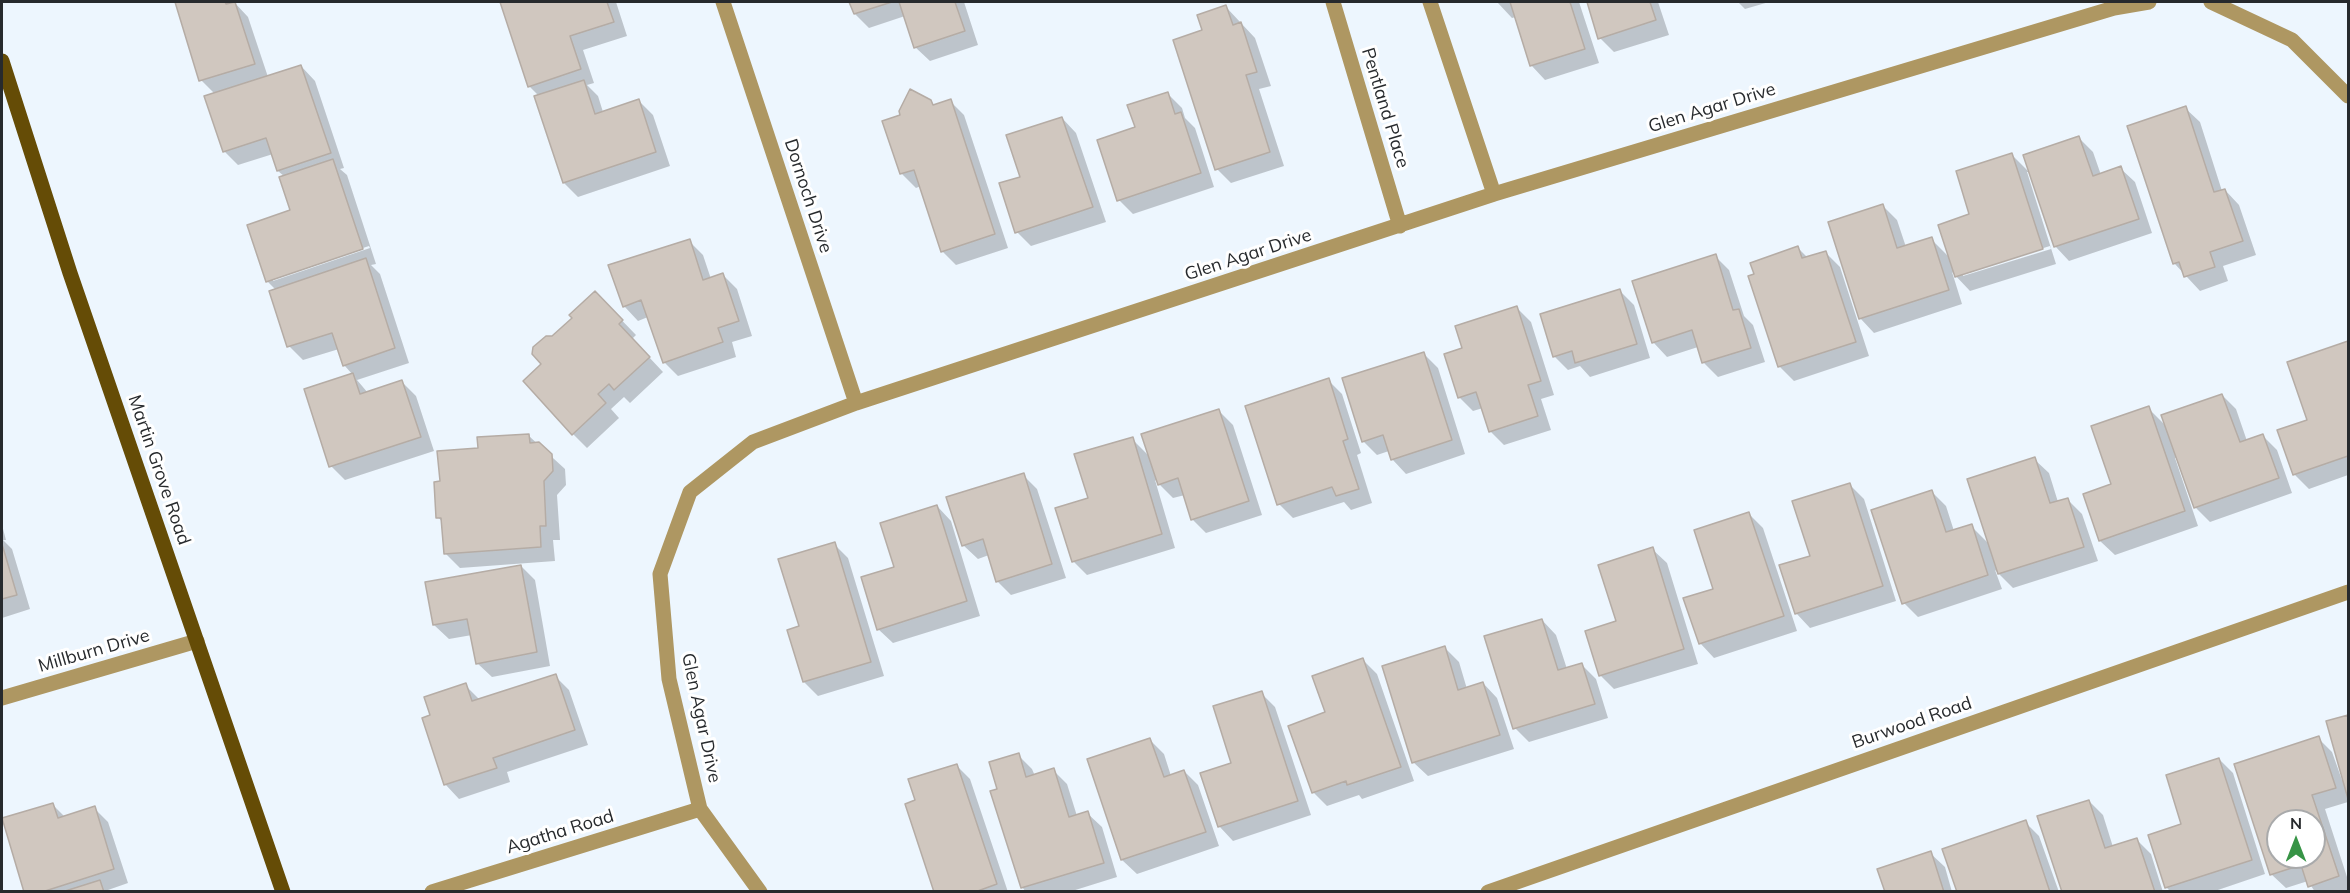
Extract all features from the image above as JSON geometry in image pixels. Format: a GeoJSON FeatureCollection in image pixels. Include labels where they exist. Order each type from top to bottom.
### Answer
{"type":"FeatureCollection","features":[{"type":"Feature","properties":{"kind":"main road","name":"Martin Grove Road"},"geometry":{"type":"LineString","coordinates":[[2,61],[70,273],[283,891]]}},
{"type":"Feature","properties":{"kind":"street","name":"Dornoch Drive"},"geometry":{"type":"LineString","coordinates":[[723,2],[856,402]]}},
{"type":"Feature","properties":{"kind":"street","name":"Pentland Place"},"geometry":{"type":"LineString","coordinates":[[1333,2],[1400,226]]}},
{"type":"Feature","properties":{"kind":"street"},"geometry":{"type":"LineString","coordinates":[[1430,2],[1494,194]]}},
{"type":"Feature","properties":{"kind":"street","name":"Glen Agar Drive"},"geometry":{"type":"LineString","coordinates":[[700,809],[669,680],[660,574],[690,492],[753,442],[856,402],[1494,194],[2114,8],[2149,2]]}},
{"type":"Feature","properties":{"kind":"street"},"geometry":{"type":"LineString","coordinates":[[2211,2],[2292,40],[2349,96]]}},
{"type":"Feature","properties":{"kind":"street","name":"Burwood Road"},"geometry":{"type":"LineString","coordinates":[[1488,891],[2349,592]]}},
{"type":"Feature","properties":{"kind":"street","name":"Millburn Drive"},"geometry":{"type":"LineString","coordinates":[[2,698],[196,641]]}},
{"type":"Feature","properties":{"kind":"street"},"geometry":{"type":"LineString","coordinates":[[700,809],[760,891]]}},
{"type":"Feature","properties":{"kind":"street","name":"Agatha Road"},"geometry":{"type":"LineString","coordinates":[[432,891],[700,809]]}},
{"type":"Feature","properties":{"kind":"building"},"geometry":{"type":"Polygon","coordinates":[[[175,2],[225,2],[226,4],[235,2],[255,64],[199,81],[175,2]]]}},
{"type":"Feature","properties":{"kind":"building"},"geometry":{"type":"Polygon","coordinates":[[[500,2],[607,2],[614,22],[570,36],[581,69],[528,87],[500,2]]]}},
{"type":"Feature","properties":{"kind":"building"},"geometry":{"type":"Polygon","coordinates":[[[849,2],[892,2],[854,14],[849,2]]]}},
{"type":"Feature","properties":{"kind":"building"},"geometry":{"type":"Polygon","coordinates":[[[899,2],[955,2],[965,31],[914,48],[899,2]]]}},
{"type":"Feature","properties":{"kind":"building"},"geometry":{"type":"Polygon","coordinates":[[[1510,2],[1570,2],[1585,49],[1530,66],[1510,2]]]}},
{"type":"Feature","properties":{"kind":"building"},"geometry":{"type":"Polygon","coordinates":[[[1587,2],[1650,2],[1656,20],[1598,39],[1587,2]]]}},
{"type":"Feature","properties":{"kind":"building"},"geometry":{"type":"Polygon","coordinates":[[[1226,5],[1233,25],[1241,22],[1257,72],[1246,75],[1270,152],[1215,170],[1173,40],[1202,30],[1197,15],[1226,5]]]}},
{"type":"Feature","properties":{"kind":"building"},"geometry":{"type":"Polygon","coordinates":[[[301,65],[331,153],[277,171],[266,138],[223,152],[204,96],[301,65]]]}},
{"type":"Feature","properties":{"kind":"building"},"geometry":{"type":"Polygon","coordinates":[[[584,80],[595,114],[639,99],[656,152],[563,183],[534,96],[584,80]]]}},
{"type":"Feature","properties":{"kind":"building"},"geometry":{"type":"Polygon","coordinates":[[[910,89],[931,100],[933,105],[951,99],[995,234],[941,252],[914,170],[900,174],[882,121],[900,115],[899,111],[910,89]]]}},
{"type":"Feature","properties":{"kind":"building"},"geometry":{"type":"Polygon","coordinates":[[[1168,92],[1175,114],[1181,112],[1201,173],[1117,201],[1097,140],[1135,127],[1127,105],[1168,92]]]}},
{"type":"Feature","properties":{"kind":"building"},"geometry":{"type":"Polygon","coordinates":[[[2186,106],[2214,192],[2225,189],[2243,241],[2210,252],[2215,267],[2184,277],[2179,262],[2173,264],[2127,126],[2186,106]]]}},
{"type":"Feature","properties":{"kind":"building"},"geometry":{"type":"Polygon","coordinates":[[[1062,117],[1093,207],[1015,233],[999,183],[1020,177],[1006,135],[1062,117]]]}},
{"type":"Feature","properties":{"kind":"building"},"geometry":{"type":"Polygon","coordinates":[[[2079,136],[2093,176],[2121,166],[2139,219],[2054,247],[2023,155],[2079,136]]]}},
{"type":"Feature","properties":{"kind":"building"},"geometry":{"type":"Polygon","coordinates":[[[2012,153],[2043,249],[1955,277],[1938,225],[1969,214],[1956,171],[2012,153]]]}},
{"type":"Feature","properties":{"kind":"building"},"geometry":{"type":"Polygon","coordinates":[[[333,159],[363,249],[266,282],[247,225],[290,210],[279,177],[333,159]]]}},
{"type":"Feature","properties":{"kind":"building"},"geometry":{"type":"Polygon","coordinates":[[[1883,204],[1897,248],[1932,237],[1949,290],[1859,319],[1828,222],[1883,204]]]}},
{"type":"Feature","properties":{"kind":"building"},"geometry":{"type":"Polygon","coordinates":[[[690,239],[703,280],[723,273],[739,321],[718,328],[723,342],[663,363],[641,300],[623,307],[608,265],[690,239]]]}},
{"type":"Feature","properties":{"kind":"building"},"geometry":{"type":"Polygon","coordinates":[[[1798,246],[1802,258],[1826,251],[1856,342],[1778,367],[1748,276],[1754,274],[1750,263],[1798,246]]]}},
{"type":"Feature","properties":{"kind":"building"},"geometry":{"type":"Polygon","coordinates":[[[1716,254],[1733,310],[1739,309],[1751,348],[1702,363],[1692,330],[1652,343],[1632,281],[1716,254]]]}},
{"type":"Feature","properties":{"kind":"building"},"geometry":{"type":"Polygon","coordinates":[[[366,258],[395,348],[343,366],[332,333],[287,347],[269,291],[366,258]]]}},
{"type":"Feature","properties":{"kind":"building"},"geometry":{"type":"Polygon","coordinates":[[[1620,289],[1637,344],[1575,363],[1572,351],[1553,357],[1540,314],[1620,289]]]}},
{"type":"Feature","properties":{"kind":"building"},"geometry":{"type":"Polygon","coordinates":[[[595,291],[623,320],[619,324],[650,357],[614,390],[609,384],[598,394],[606,403],[572,435],[523,381],[541,364],[532,354],[533,347],[546,336],[552,336],[572,318],[569,315],[595,291]]]}},
{"type":"Feature","properties":{"kind":"building"},"geometry":{"type":"Polygon","coordinates":[[[1517,306],[1541,381],[1528,385],[1538,416],[1489,432],[1476,392],[1458,398],[1444,354],[1462,348],[1455,326],[1517,306]]]}},
{"type":"Feature","properties":{"kind":"building"},"geometry":{"type":"Polygon","coordinates":[[[2348,341],[2348,456],[2293,475],[2277,430],[2307,420],[2287,362],[2348,341]]]}},
{"type":"Feature","properties":{"kind":"building"},"geometry":{"type":"Polygon","coordinates":[[[1424,352],[1452,440],[1391,460],[1383,435],[1362,442],[1342,378],[1424,352]]]}},
{"type":"Feature","properties":{"kind":"building"},"geometry":{"type":"Polygon","coordinates":[[[353,373],[360,394],[402,380],[421,437],[329,467],[304,389],[353,373]]]}},
{"type":"Feature","properties":{"kind":"building"},"geometry":{"type":"Polygon","coordinates":[[[1329,378],[1348,439],[1343,441],[1359,489],[1336,496],[1332,487],[1277,505],[1245,406],[1329,378]]]}},
{"type":"Feature","properties":{"kind":"building"},"geometry":{"type":"Polygon","coordinates":[[[2222,394],[2240,442],[2263,434],[2279,478],[2194,508],[2161,415],[2222,394]]]}},
{"type":"Feature","properties":{"kind":"building"},"geometry":{"type":"Polygon","coordinates":[[[2149,406],[2185,511],[2099,541],[2083,494],[2111,484],[2091,426],[2149,406]]]}},
{"type":"Feature","properties":{"kind":"building"},"geometry":{"type":"Polygon","coordinates":[[[1219,409],[1249,501],[1191,520],[1178,478],[1158,485],[1141,434],[1219,409]]]}},
{"type":"Feature","properties":{"kind":"building"},"geometry":{"type":"Polygon","coordinates":[[[529,434],[530,443],[539,442],[552,454],[553,471],[544,481],[546,526],[540,526],[541,547],[444,554],[441,518],[436,518],[434,482],[440,481],[437,451],[478,448],[477,437],[529,434]]]}},
{"type":"Feature","properties":{"kind":"building"},"geometry":{"type":"Polygon","coordinates":[[[1133,437],[1162,534],[1072,562],[1055,508],[1088,498],[1074,454],[1133,437]]]}},
{"type":"Feature","properties":{"kind":"building"},"geometry":{"type":"Polygon","coordinates":[[[2035,457],[2050,503],[2068,498],[2084,547],[1998,574],[1967,479],[2035,457]]]}},
{"type":"Feature","properties":{"kind":"building"},"geometry":{"type":"Polygon","coordinates":[[[1024,473],[1052,564],[996,582],[983,539],[962,546],[946,497],[1024,473]]]}},
{"type":"Feature","properties":{"kind":"building"},"geometry":{"type":"Polygon","coordinates":[[[1850,483],[1883,586],[1795,614],[1779,565],[1810,556],[1792,501],[1850,483]]]}},
{"type":"Feature","properties":{"kind":"building"},"geometry":{"type":"Polygon","coordinates":[[[1932,490],[1946,532],[1972,524],[1988,575],[1902,604],[1871,510],[1932,490]]]}},
{"type":"Feature","properties":{"kind":"building"},"geometry":{"type":"Polygon","coordinates":[[[937,505],[967,601],[877,630],[861,577],[894,567],[880,523],[937,505]]]}},
{"type":"Feature","properties":{"kind":"building"},"geometry":{"type":"Polygon","coordinates":[[[1749,512],[1784,616],[1699,644],[1683,598],[1713,589],[1694,530],[1749,512]]]}},
{"type":"Feature","properties":{"kind":"building"},"geometry":{"type":"Polygon","coordinates":[[[835,542],[871,662],[803,682],[787,630],[799,626],[778,559],[835,542]]]}},
{"type":"Feature","properties":{"kind":"building"},"geometry":{"type":"Polygon","coordinates":[[[2,544],[17,595],[2,599],[2,544]]]}},
{"type":"Feature","properties":{"kind":"building"},"geometry":{"type":"Polygon","coordinates":[[[1653,547],[1684,649],[1599,676],[1585,631],[1616,621],[1598,565],[1653,547]]]}},
{"type":"Feature","properties":{"kind":"building"},"geometry":{"type":"Polygon","coordinates":[[[521,565],[537,652],[476,664],[467,619],[433,625],[425,582],[521,565]]]}},
{"type":"Feature","properties":{"kind":"building"},"geometry":{"type":"Polygon","coordinates":[[[1542,619],[1558,670],[1582,663],[1595,704],[1513,729],[1484,636],[1542,619]]]}},
{"type":"Feature","properties":{"kind":"building"},"geometry":{"type":"Polygon","coordinates":[[[1445,646],[1458,690],[1483,682],[1500,735],[1412,763],[1382,666],[1445,646]]]}},
{"type":"Feature","properties":{"kind":"building"},"geometry":{"type":"Polygon","coordinates":[[[1363,658],[1401,767],[1347,785],[1346,781],[1312,793],[1288,726],[1325,712],[1312,676],[1363,658]]]}},
{"type":"Feature","properties":{"kind":"building"},"geometry":{"type":"Polygon","coordinates":[[[556,674],[575,730],[493,758],[497,768],[444,785],[422,718],[430,715],[424,697],[466,683],[472,701],[556,674]]]}},
{"type":"Feature","properties":{"kind":"building"},"geometry":{"type":"Polygon","coordinates":[[[1262,691],[1298,801],[1218,827],[1200,773],[1231,763],[1213,706],[1262,691]]]}},
{"type":"Feature","properties":{"kind":"building"},"geometry":{"type":"Polygon","coordinates":[[[2348,715],[2348,799],[2326,721],[2348,715]]]}},
{"type":"Feature","properties":{"kind":"building"},"geometry":{"type":"Polygon","coordinates":[[[2319,736],[2336,788],[2312,795],[2317,809],[2266,809],[2266,863],[2234,764],[2319,736]]]}},
{"type":"Feature","properties":{"kind":"building"},"geometry":{"type":"Polygon","coordinates":[[[1150,738],[1164,777],[1184,770],[1206,832],[1121,860],[1087,759],[1150,738]]]}},
{"type":"Feature","properties":{"kind":"building"},"geometry":{"type":"Polygon","coordinates":[[[1019,753],[1026,777],[1054,768],[1069,817],[1088,811],[1104,863],[1021,888],[990,791],[997,789],[989,762],[1019,753]]]}},
{"type":"Feature","properties":{"kind":"building"},"geometry":{"type":"Polygon","coordinates":[[[2219,758],[2252,860],[2165,888],[2148,835],[2181,824],[2166,775],[2219,758]]]}},
{"type":"Feature","properties":{"kind":"building"},"geometry":{"type":"Polygon","coordinates":[[[957,764],[997,884],[975,892],[934,892],[905,804],[915,800],[908,779],[957,764]]]}},
{"type":"Feature","properties":{"kind":"building"},"geometry":{"type":"Polygon","coordinates":[[[2089,800],[2105,848],[2137,838],[2155,892],[2062,892],[2037,816],[2089,800]]]}},
{"type":"Feature","properties":{"kind":"building"},"geometry":{"type":"Polygon","coordinates":[[[53,803],[58,818],[95,806],[114,869],[42,892],[24,892],[2,818],[53,803]]]}},
{"type":"Feature","properties":{"kind":"building"},"geometry":{"type":"Polygon","coordinates":[[[2026,820],[2050,892],[1957,892],[1942,849],[2026,820]]]}},
{"type":"Feature","properties":{"kind":"building"},"geometry":{"type":"Polygon","coordinates":[[[2326,837],[2339,876],[2308,887],[2302,869],[2326,869],[2326,837]]]}},
{"type":"Feature","properties":{"kind":"building"},"geometry":{"type":"Polygon","coordinates":[[[1931,851],[1944,892],[1885,892],[1877,869],[1931,851]]]}},
{"type":"Feature","properties":{"kind":"building"},"geometry":{"type":"Polygon","coordinates":[[[2268,869],[2289,869],[2270,875],[2268,869]]]}},
{"type":"Feature","properties":{"kind":"building"},"geometry":{"type":"Polygon","coordinates":[[[100,880],[104,892],[62,892],[100,880]]]}}]}
